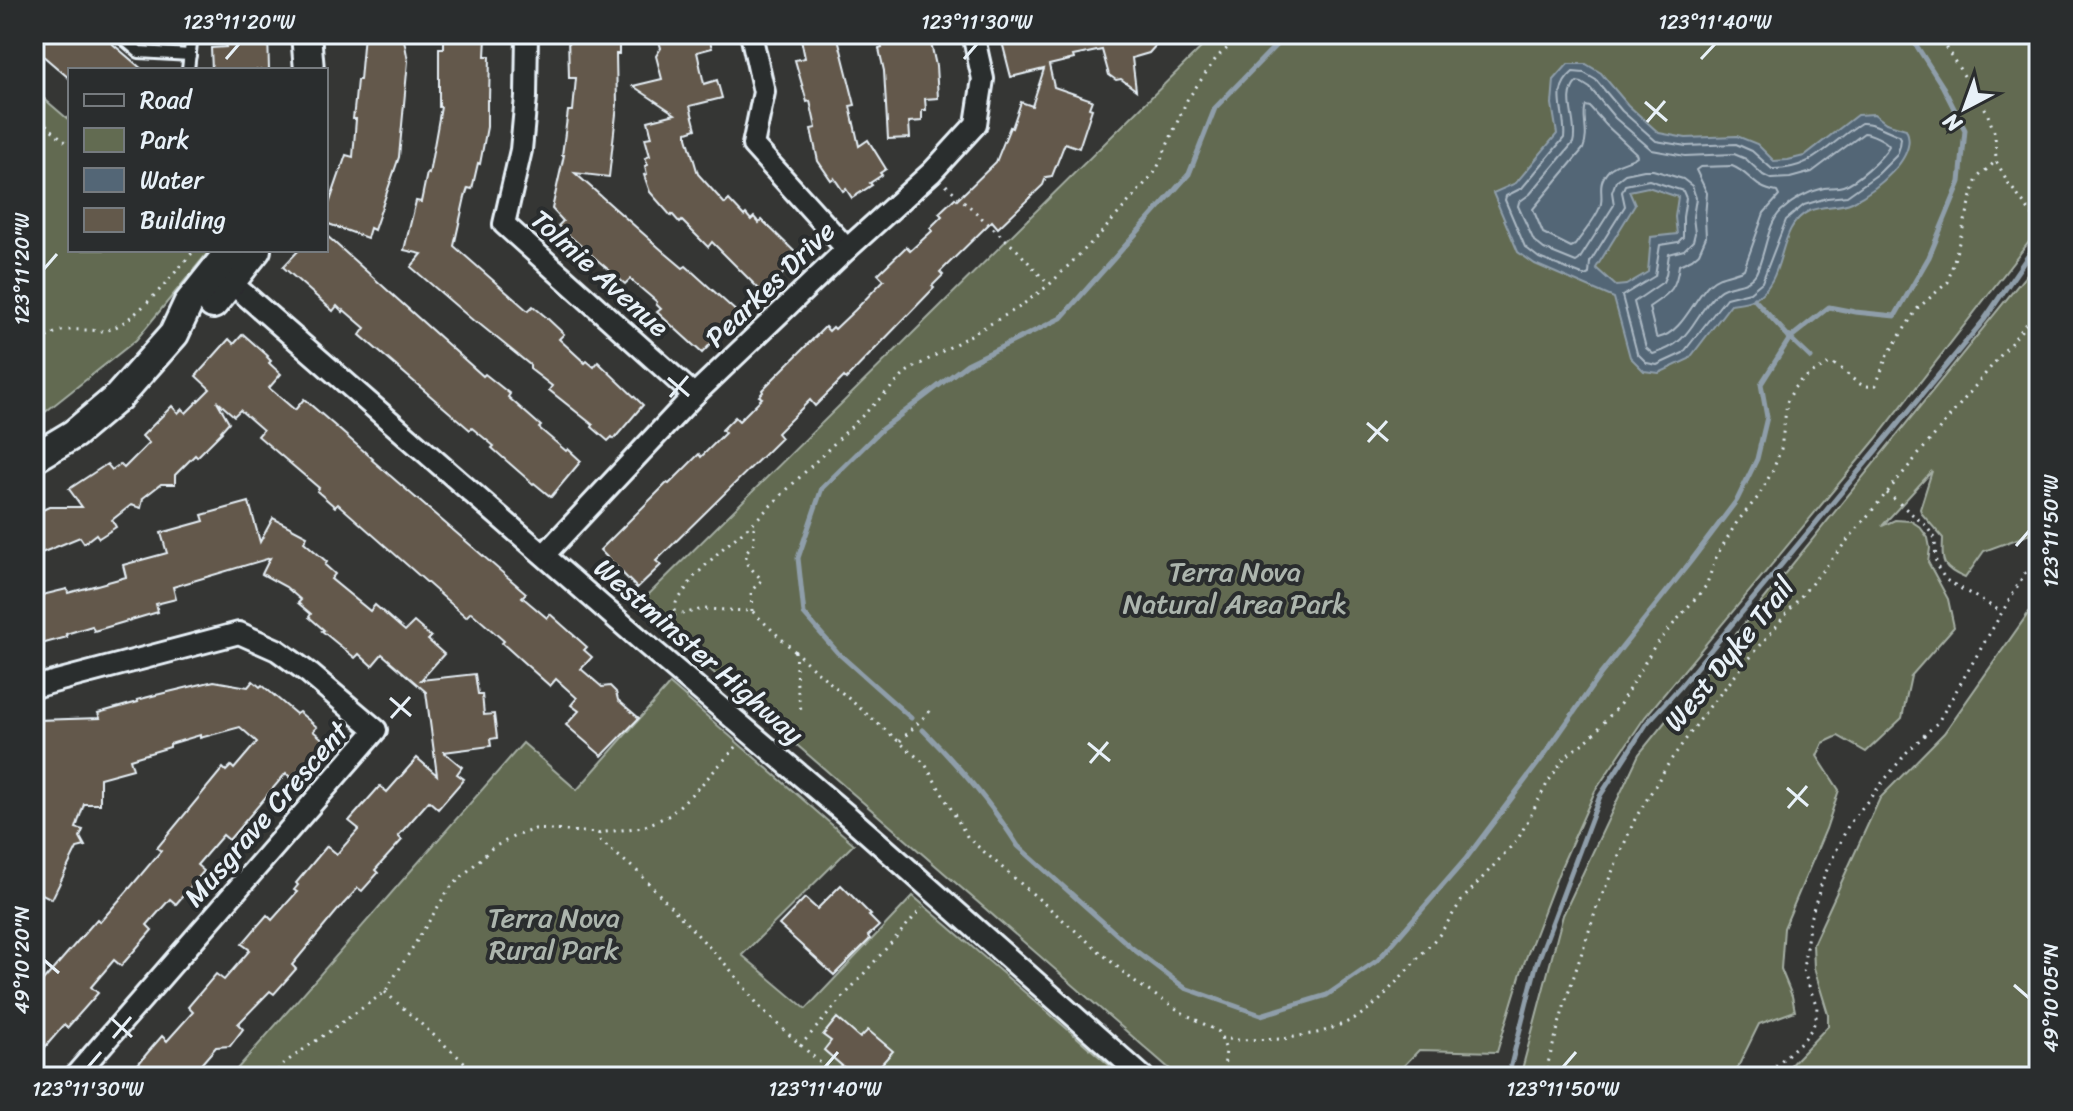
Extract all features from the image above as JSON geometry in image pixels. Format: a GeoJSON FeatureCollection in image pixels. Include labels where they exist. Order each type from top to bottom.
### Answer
{"type":"FeatureCollection","features":[{"type":"Feature","properties":{"kind":"street"},"geometry":{"type":"LineString","coordinates":[[306,34],[309,68]]}},
{"type":"Feature","properties":{"kind":"street","name":"Tolmie Avenue"},"geometry":{"type":"LineString","coordinates":[[527,34],[521,150],[504,224],[694,395]]}},
{"type":"Feature","properties":{"kind":"street"},"geometry":{"type":"LineString","coordinates":[[751,34],[764,92],[753,145],[847,249]]}},
{"type":"Feature","properties":{"kind":"street","name":"Pearkes Drive"},"geometry":{"type":"LineString","coordinates":[[544,555],[694,395],[932,172],[976,124],[983,79],[973,34]]}},
{"type":"Feature","properties":{"kind":"street"},"geometry":{"type":"LineString","coordinates":[[34,458],[74,434],[118,397],[174,334],[203,316],[226,267],[252,252]]}},
{"type":"Feature","properties":{"kind":"street","name":"Westminster Highway"},"geometry":{"type":"LineString","coordinates":[[226,267],[544,555],[750,731],[1143,1077]]}},
{"type":"Feature","properties":{"kind":"street","name":"Musgrave Crescent"},"geometry":{"type":"LineString","coordinates":[[34,687],[239,633],[277,650],[376,730],[74,1077]]}},
{"type":"Feature","properties":{"kind":"lane"},"geometry":{"type":"LineString","coordinates":[[118,34],[139,52],[190,55]]}},
{"type":"Feature","properties":{"kind":"lane"},"geometry":{"type":"LineString","coordinates":[[188,68],[192,34]]}},
{"type":"Feature","properties":{"kind":"path"},"geometry":{"type":"LineString","coordinates":[[673,616],[676,603],[694,577],[908,371],[1018,308],[1049,285],[1103,231],[1156,171],[1187,100],[1217,57],[1244,34]]}},
{"type":"Feature","properties":{"kind":"path"},"geometry":{"type":"LineString","coordinates":[[1937,34],[1986,110],[1995,134],[1996,161],[2039,224]]}},
{"type":"Feature","properties":{"kind":"path"},"geometry":{"type":"LineString","coordinates":[[34,114],[68,144]]}},
{"type":"Feature","properties":{"kind":"path"},"geometry":{"type":"LineString","coordinates":[[1221,1038],[1283,1039],[1322,1032],[1355,1019],[1378,1002],[1440,934],[1462,900],[1518,839],[1565,757],[1591,737],[1620,704],[1654,647],[1706,586],[1717,555],[1773,470],[1781,449],[1787,402],[1794,388],[1801,380],[1830,363],[1836,364],[1859,384],[1869,387],[1876,385],[1887,356],[1917,309],[1948,282],[1977,178],[1996,161]]}},
{"type":"Feature","properties":{"kind":"path"},"geometry":{"type":"LineString","coordinates":[[932,172],[1018,251],[1049,285]]}},
{"type":"Feature","properties":{"kind":"path"},"geometry":{"type":"LineString","coordinates":[[34,348],[56,331],[104,331],[117,325],[135,314],[193,252]]}},
{"type":"Feature","properties":{"kind":"path","name":"West Dyke Trail"},"geometry":{"type":"LineString","coordinates":[[1544,1077],[1597,907],[1635,819],[1670,761],[1710,706],[2039,309]]}},
{"type":"Feature","properties":{"kind":"path"},"geometry":{"type":"LineString","coordinates":[[1887,493],[1925,525],[1935,538],[1936,565],[1946,580],[2002,612]]}},
{"type":"Feature","properties":{"kind":"path"},"geometry":{"type":"LineString","coordinates":[[752,611],[751,591],[762,580],[746,563],[746,552],[754,543],[754,522]]}},
{"type":"Feature","properties":{"kind":"path"},"geometry":{"type":"LineString","coordinates":[[1764,1077],[1813,1027],[1817,1007],[1803,970],[1810,919],[1824,876],[1849,824],[1907,752],[1938,722],[2025,573],[2039,561]]}},
{"type":"Feature","properties":{"kind":"path"},"geometry":{"type":"LineString","coordinates":[[654,631],[673,616],[703,609],[752,611],[925,764],[968,838],[1136,983],[1219,1032],[1226,1050],[1223,1077]]}},
{"type":"Feature","properties":{"kind":"path"},"geometry":{"type":"LineString","coordinates":[[795,651],[801,710]]}},
{"type":"Feature","properties":{"kind":"path"},"geometry":{"type":"LineString","coordinates":[[899,742],[931,710]]}},
{"type":"Feature","properties":{"kind":"path"},"geometry":{"type":"LineString","coordinates":[[273,1077],[283,1064],[385,992],[449,889],[492,848],[535,829],[599,833],[643,827],[670,815],[750,731]]}},
{"type":"Feature","properties":{"kind":"path"},"geometry":{"type":"LineString","coordinates":[[599,833],[598,839],[638,872],[729,968],[763,1011],[836,1077]]}},
{"type":"Feature","properties":{"kind":"path"},"geometry":{"type":"LineString","coordinates":[[800,1046],[935,894]]}},
{"type":"Feature","properties":{"kind":"path"},"geometry":{"type":"LineString","coordinates":[[385,992],[481,1077]]}},
{"type":"Feature","properties":{"kind":"green space","name":"Terra Nova Natural Area Park"},"geometry":{"type":"Polygon","coordinates":[[[1215,34],[2039,34],[2039,229],[1876,439],[1645,717],[1595,791],[1561,867],[1523,966],[1497,1052],[1419,1050],[1393,1077],[1179,1077],[637,606],[1215,34]]]}},
{"type":"Feature","properties":{"kind":"green space"},"geometry":{"type":"Polygon","coordinates":[[[34,90],[68,119],[68,252],[208,252],[136,340],[34,421],[34,90]]]}},
{"type":"Feature","properties":{"kind":"green space"},"geometry":{"type":"Polygon","coordinates":[[[2039,259],[2039,527],[2025,536],[1984,551],[1965,578],[1951,571],[1945,563],[1943,538],[1920,509],[1932,471],[1882,526],[1895,520],[1911,521],[1928,538],[1928,562],[1948,599],[1954,627],[1911,676],[1902,718],[1866,752],[1838,736],[1823,743],[1817,756],[1839,790],[1784,928],[1781,969],[1795,1011],[1759,1024],[1733,1077],[1520,1077],[1563,915],[1639,754],[2039,259]]]}},
{"type":"Feature","properties":{"kind":"green space"},"geometry":{"type":"Polygon","coordinates":[[[2039,598],[2039,1077],[1779,1077],[1828,1026],[1828,1014],[1814,968],[1813,944],[1880,798],[1944,733],[2039,598]]]}},
{"type":"Feature","properties":{"kind":"green space","name":"Terra Nova Rural Park"},"geometry":{"type":"Polygon","coordinates":[[[670,684],[854,844],[742,955],[806,1009],[913,896],[1123,1077],[230,1077],[523,743],[577,790],[670,684]]]}},
{"type":"Feature","properties":{"kind":"water"},"geometry":{"type":"Polygon","coordinates":[[[1568,64],[1586,64],[1601,73],[1628,105],[1659,133],[1686,138],[1737,136],[1757,144],[1774,161],[1804,156],[1857,115],[1874,114],[1886,123],[1906,129],[1909,140],[1907,151],[1892,172],[1861,197],[1847,204],[1814,209],[1798,219],[1786,241],[1773,279],[1765,290],[1753,299],[1731,304],[1689,359],[1659,373],[1644,371],[1630,357],[1614,298],[1535,264],[1518,252],[1493,193],[1516,183],[1557,134],[1552,104],[1554,80],[1568,64]],[[1648,187],[1629,191],[1635,205],[1596,268],[1616,286],[1626,285],[1648,272],[1651,237],[1677,234],[1675,217],[1678,197],[1648,187]]]}},
{"type":"Feature","properties":{"kind":"building"},"geometry":{"type":"Polygon","coordinates":[[[34,34],[101,34],[141,68],[68,68],[68,77],[34,48],[34,34]]]}},
{"type":"Feature","properties":{"kind":"building"},"geometry":{"type":"Polygon","coordinates":[[[223,34],[268,34],[269,68],[212,68],[211,48],[226,47],[223,34]]]}},
{"type":"Feature","properties":{"kind":"building"},"geometry":{"type":"Polygon","coordinates":[[[364,34],[403,34],[408,61],[399,157],[374,230],[370,228],[367,238],[328,224],[328,207],[346,155],[353,157],[356,119],[353,119],[357,80],[360,80],[364,34]]]}},
{"type":"Feature","properties":{"kind":"building"},"geometry":{"type":"Polygon","coordinates":[[[568,34],[619,34],[619,54],[616,54],[617,105],[609,177],[575,173],[739,314],[702,353],[657,312],[661,309],[657,302],[630,279],[625,284],[558,226],[563,221],[552,209],[564,155],[568,111],[573,111],[576,78],[569,78],[568,34]]]}},
{"type":"Feature","properties":{"kind":"building"},"geometry":{"type":"Polygon","coordinates":[[[657,34],[708,34],[712,48],[697,52],[704,84],[717,80],[722,98],[690,106],[696,129],[687,132],[687,137],[698,174],[725,204],[729,200],[744,216],[746,214],[751,220],[754,217],[759,223],[762,220],[800,257],[763,293],[712,242],[708,247],[682,221],[680,223],[671,216],[650,192],[644,175],[647,174],[645,166],[648,165],[645,158],[650,156],[645,138],[652,137],[648,121],[675,114],[633,86],[662,79],[656,56],[661,48],[657,34]]]}},
{"type":"Feature","properties":{"kind":"building"},"geometry":{"type":"Polygon","coordinates":[[[800,34],[837,34],[855,105],[850,106],[859,146],[868,140],[886,169],[870,183],[872,185],[852,198],[834,178],[831,180],[818,161],[811,129],[816,128],[810,101],[807,102],[795,60],[805,58],[800,34]]]}},
{"type":"Feature","properties":{"kind":"building"},"geometry":{"type":"Polygon","coordinates":[[[878,34],[929,34],[936,66],[938,98],[925,99],[926,110],[922,110],[922,121],[909,122],[910,138],[888,139],[884,71],[879,49],[882,48],[878,34]]]}},
{"type":"Feature","properties":{"kind":"building"},"geometry":{"type":"Polygon","coordinates":[[[1007,34],[1166,34],[1149,53],[1132,58],[1136,90],[1109,75],[1102,50],[1049,65],[1054,87],[1092,100],[1079,148],[1065,143],[1052,176],[1046,177],[1043,185],[998,228],[992,221],[940,272],[943,275],[932,286],[934,288],[846,379],[844,377],[815,406],[810,400],[777,433],[781,438],[656,561],[661,565],[637,588],[600,550],[667,483],[699,454],[701,457],[725,433],[722,430],[735,417],[739,421],[762,398],[759,396],[762,390],[825,327],[829,331],[833,327],[835,329],[855,310],[884,280],[878,274],[906,247],[910,251],[932,231],[930,228],[942,216],[939,213],[996,162],[1021,102],[1032,106],[1044,69],[1011,77],[1001,38],[1007,34]]]}},
{"type":"Feature","properties":{"kind":"building"},"geometry":{"type":"Polygon","coordinates":[[[462,37],[486,38],[485,56],[490,56],[489,100],[480,164],[472,189],[468,188],[465,197],[454,246],[528,311],[533,306],[547,318],[564,334],[559,339],[585,363],[587,361],[594,367],[598,362],[643,405],[614,439],[612,437],[608,441],[549,390],[552,386],[530,369],[530,365],[411,267],[422,254],[404,250],[416,201],[421,202],[429,174],[441,107],[439,48],[444,48],[444,40],[462,40],[462,37]]]}},
{"type":"Feature","properties":{"kind":"building"},"geometry":{"type":"Polygon","coordinates":[[[328,237],[483,376],[485,374],[510,394],[508,397],[541,426],[539,428],[581,461],[551,497],[360,335],[365,328],[337,306],[333,311],[283,267],[297,252],[328,252],[328,237]]]}},
{"type":"Feature","properties":{"kind":"building"},"geometry":{"type":"Polygon","coordinates":[[[243,334],[268,356],[269,363],[281,374],[269,388],[295,410],[304,399],[526,593],[522,597],[547,618],[550,614],[587,647],[584,650],[592,657],[581,669],[602,687],[610,686],[618,700],[639,718],[602,756],[566,725],[579,711],[571,705],[577,698],[556,679],[550,686],[471,612],[466,617],[338,504],[335,507],[317,491],[319,488],[258,436],[263,430],[240,410],[234,416],[217,401],[229,422],[197,457],[195,455],[175,475],[175,484],[161,484],[143,498],[141,508],[131,505],[112,520],[116,527],[99,538],[96,534],[84,543],[80,537],[34,556],[34,514],[49,507],[82,507],[69,489],[107,464],[112,470],[120,464],[124,468],[149,443],[142,436],[172,406],[178,413],[182,409],[186,413],[210,389],[196,376],[229,339],[234,344],[243,334]]]}},
{"type":"Feature","properties":{"kind":"building"},"geometry":{"type":"Polygon","coordinates":[[[249,502],[260,542],[273,518],[307,536],[304,542],[327,562],[325,565],[335,574],[331,579],[370,611],[375,605],[405,631],[414,622],[431,637],[428,640],[444,654],[421,680],[475,674],[478,694],[482,694],[484,715],[494,714],[497,738],[490,739],[491,746],[444,752],[462,767],[457,774],[464,779],[438,809],[429,801],[398,836],[402,840],[375,870],[378,873],[362,891],[358,888],[337,911],[292,965],[296,969],[274,994],[270,991],[238,1024],[243,1029],[230,1046],[216,1047],[190,1077],[143,1077],[134,1069],[162,1036],[167,1041],[193,1012],[188,1007],[216,974],[224,980],[250,950],[242,944],[267,915],[272,920],[297,892],[294,890],[298,885],[296,883],[327,846],[337,854],[359,829],[349,821],[380,786],[387,792],[417,758],[437,775],[426,692],[382,654],[372,666],[359,654],[355,658],[322,631],[309,617],[311,614],[298,603],[301,600],[286,587],[262,574],[270,558],[173,587],[176,599],[156,604],[158,612],[94,631],[92,626],[34,646],[34,597],[67,589],[68,593],[126,577],[123,565],[167,553],[161,533],[204,521],[202,515],[249,502]]]}},
{"type":"Feature","properties":{"kind":"building"},"geometry":{"type":"Polygon","coordinates":[[[214,681],[248,687],[253,681],[260,687],[262,685],[296,714],[299,712],[317,727],[313,731],[326,742],[291,778],[286,773],[229,840],[223,835],[197,865],[204,871],[176,904],[170,899],[147,925],[152,930],[121,966],[114,960],[91,987],[98,993],[67,1028],[64,1025],[34,1060],[34,987],[129,889],[161,851],[157,848],[223,768],[226,771],[231,766],[234,769],[257,742],[240,727],[200,738],[200,735],[130,759],[133,769],[100,778],[100,804],[84,804],[76,828],[83,830],[80,837],[85,846],[77,848],[52,899],[34,890],[34,820],[41,822],[41,780],[38,780],[37,757],[34,757],[37,720],[100,718],[98,713],[137,700],[214,681]]]}},
{"type":"Feature","properties":{"kind":"building"},"geometry":{"type":"Polygon","coordinates":[[[841,885],[879,926],[834,975],[779,925],[805,898],[817,909],[841,885]]]}},
{"type":"Feature","properties":{"kind":"building"},"geometry":{"type":"Polygon","coordinates":[[[837,1018],[860,1038],[868,1030],[893,1051],[871,1076],[862,1069],[855,1077],[824,1050],[831,1041],[823,1035],[837,1018]]]}},
{"type":"Feature","properties":{"kind":"waterway"},"geometry":{"type":"LineString","coordinates":[[911,718],[838,653],[804,614],[798,558],[822,488],[882,429],[967,364],[1061,318],[1189,174],[1215,108],[1290,34]]}},
{"type":"Feature","properties":{"kind":"waterway"},"geometry":{"type":"LineString","coordinates":[[923,730],[974,785],[1018,846],[1132,948],[1185,988],[1261,1015],[1327,995],[1378,960],[1465,860],[1600,675],[1737,500],[1757,459],[1767,417],[1761,384],[1790,338],[1829,307],[1895,316],[1929,257],[1960,182],[1965,130],[1943,87],[1909,34]]}},
{"type":"Feature","properties":{"kind":"waterway"},"geometry":{"type":"LineString","coordinates":[[1508,1077],[1536,966],[1600,796],[1647,723],[1984,320],[2039,240]]}},
{"type":"Feature","properties":{"kind":"waterway"},"geometry":{"type":"LineString","coordinates":[[1754,299],[1811,358]]}}]}
